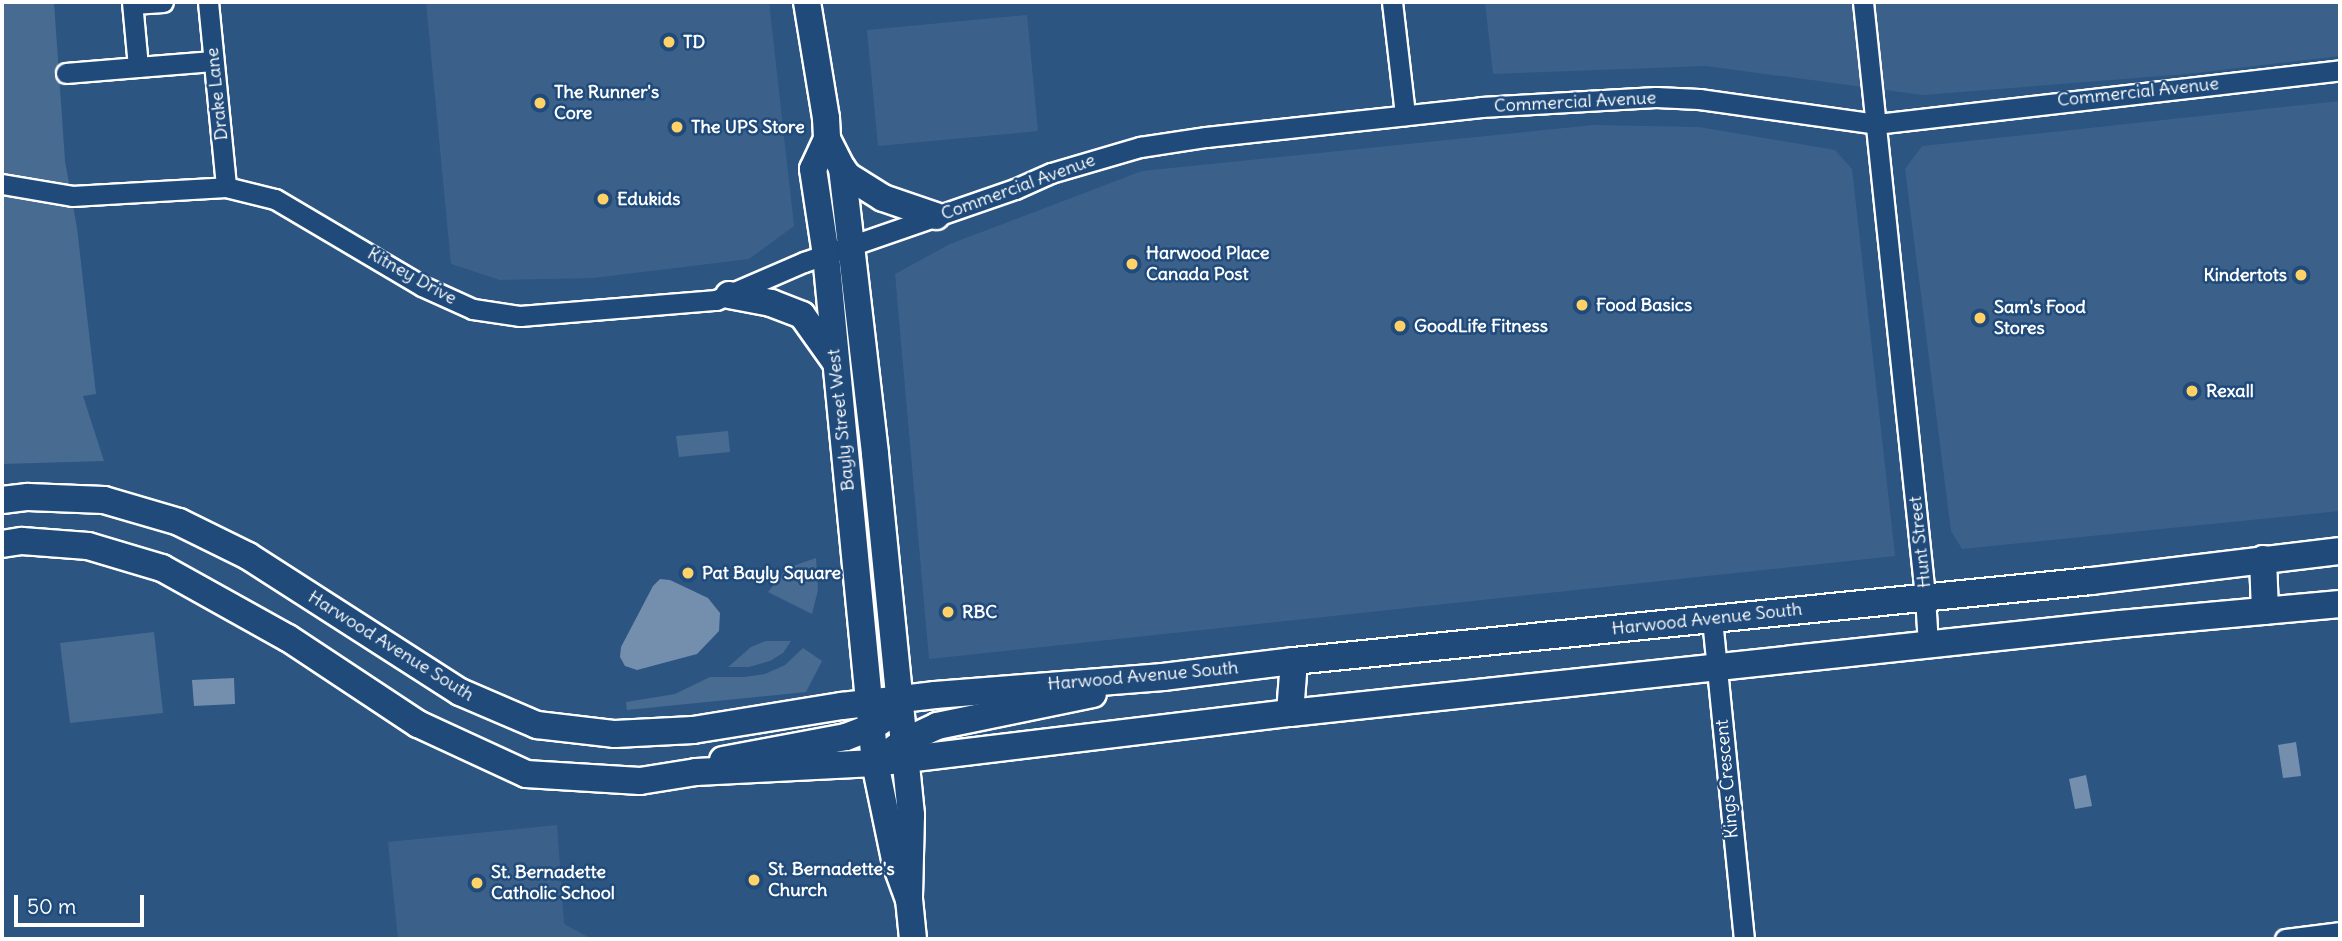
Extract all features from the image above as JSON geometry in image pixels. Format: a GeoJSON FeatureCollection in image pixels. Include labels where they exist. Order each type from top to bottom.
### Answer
{"type":"FeatureCollection","features":[{"type":"Feature","properties":{"kind":"main road","name":"Bayly Street West"},"geometry":{"type":"LineString","coordinates":[[807,2],[827,138],[842,168],[835,361],[875,763],[895,864],[909,899]]}},
{"type":"Feature","properties":{"kind":"main road","name":"Bayly Street West"},"geometry":{"type":"LineString","coordinates":[[827,138],[813,169],[838,250],[875,454],[897,699],[911,815],[909,899]]}},
{"type":"Feature","properties":{"kind":"main road"},"geometry":{"type":"LineString","coordinates":[[842,168],[848,176],[883,198],[936,216]]}},
{"type":"Feature","properties":{"kind":"main road"},"geometry":{"type":"LineString","coordinates":[[729,295],[771,303],[802,314],[835,361]]}},
{"type":"Feature","properties":{"kind":"main road","name":"Harwood Avenue South"},"geometry":{"type":"LineString","coordinates":[[2,500],[28,497],[104,500],[179,522],[248,556],[460,692],[537,725],[615,734],[870,716]]}},
{"type":"Feature","properties":{"kind":"main road"},"geometry":{"type":"LineString","coordinates":[[2,544],[23,541],[88,547],[162,568],[288,638],[418,724],[526,774],[640,781],[696,772],[875,763],[904,751],[937,726],[1037,708],[1163,677]]}},
{"type":"Feature","properties":{"kind":"main road","name":"Harwood Avenue South"},"geometry":{"type":"LineString","coordinates":[[897,699],[1163,677],[1294,661],[2091,581],[2340,551]]}},
{"type":"Feature","properties":{"kind":"main road"},"geometry":{"type":"LineString","coordinates":[[2263,559],[2265,611]]}},
{"type":"Feature","properties":{"kind":"main road"},"geometry":{"type":"LineString","coordinates":[[904,751],[2340,604]]}},
{"type":"Feature","properties":{"kind":"main road"},"geometry":{"type":"LineString","coordinates":[[1290,713],[1294,661]]}},
{"type":"Feature","properties":{"kind":"main road"},"geometry":{"type":"LineString","coordinates":[[696,772],[731,755],[846,737],[870,716],[889,715],[897,699]]}},
{"type":"Feature","properties":{"kind":"main road"},"geometry":{"type":"LineString","coordinates":[[909,899],[912,939]]}},
{"type":"Feature","properties":{"kind":"street"},"geometry":{"type":"LineString","coordinates":[[138,67],[132,3],[163,2]]}},
{"type":"Feature","properties":{"kind":"street","name":"Drake Lane"},"geometry":{"type":"LineString","coordinates":[[208,2],[226,187]]}},
{"type":"Feature","properties":{"kind":"street"},"geometry":{"type":"LineString","coordinates":[[1392,2],[1405,115]]}},
{"type":"Feature","properties":{"kind":"street"},"geometry":{"type":"LineString","coordinates":[[1863,2],[1876,124]]}},
{"type":"Feature","properties":{"kind":"street"},"geometry":{"type":"LineString","coordinates":[[66,73],[214,61]]}},
{"type":"Feature","properties":{"kind":"street","name":"Commercial Avenue"},"geometry":{"type":"LineString","coordinates":[[838,250],[1051,173],[1140,147],[1405,115],[1481,107],[1656,97],[1699,99],[1876,124],[2340,70]]}},
{"type":"Feature","properties":{"kind":"street","name":"Hunt Street"},"geometry":{"type":"LineString","coordinates":[[1876,124],[1928,645]]}},
{"type":"Feature","properties":{"kind":"street","name":"Kitney Drive"},"geometry":{"type":"LineString","coordinates":[[2,184],[72,196],[226,187],[275,199],[422,286],[473,309],[520,316],[716,300],[838,250]]}},
{"type":"Feature","properties":{"kind":"street","name":"Kings Crescent"},"geometry":{"type":"LineString","coordinates":[[1712,619],[1744,939]]}},
{"type":"Feature","properties":{"kind":"street"},"geometry":{"type":"LineString","coordinates":[[2285,939],[2340,932]]}},
{"type":"Feature","properties":{"kind":"shaded area"},"geometry":{"type":"Polygon","coordinates":[[[2,2],[54,2],[65,161],[77,228],[96,394],[83,396],[104,461],[2,464],[2,2]]]}},
{"type":"Feature","properties":{"kind":"shaded area"},"geometry":{"type":"Polygon","coordinates":[[[426,2],[769,2],[794,226],[749,259],[593,278],[500,280],[451,264],[426,2]]]}},
{"type":"Feature","properties":{"kind":"shaded area"},"geometry":{"type":"Polygon","coordinates":[[[1485,2],[2340,2],[2340,56],[2187,74],[1923,95],[1706,66],[1493,74],[1485,2]]]}},
{"type":"Feature","properties":{"kind":"shaded area"},"geometry":{"type":"Polygon","coordinates":[[[1027,15],[1038,131],[878,146],[867,30],[1027,15]]]}},
{"type":"Feature","properties":{"kind":"shaded area"},"geometry":{"type":"Polygon","coordinates":[[[2340,101],[2340,511],[1962,549],[1951,531],[1905,169],[1922,146],[2340,101]]]}},
{"type":"Feature","properties":{"kind":"shaded area"},"geometry":{"type":"Polygon","coordinates":[[[1594,125],[1699,127],[1835,150],[1852,169],[1895,556],[929,659],[895,274],[950,244],[1142,171],[1594,125]]]}},
{"type":"Feature","properties":{"kind":"shaded area"},"geometry":{"type":"Polygon","coordinates":[[[728,431],[730,452],[679,457],[676,436],[728,431]]]}},
{"type":"Feature","properties":{"kind":"shaded area"},"geometry":{"type":"Polygon","coordinates":[[[816,558],[818,590],[812,614],[768,592],[787,568],[816,558]]]}},
{"type":"Feature","properties":{"kind":"shaded area"},"geometry":{"type":"Polygon","coordinates":[[[660,579],[670,580],[708,598],[720,613],[719,631],[697,654],[637,670],[625,666],[620,657],[621,647],[653,586],[660,579]]]}},
{"type":"Feature","properties":{"kind":"shaded area"},"geometry":{"type":"Polygon","coordinates":[[[154,632],[163,713],[70,723],[60,643],[154,632]]]}},
{"type":"Feature","properties":{"kind":"shaded area"},"geometry":{"type":"Polygon","coordinates":[[[766,641],[791,641],[783,653],[770,661],[749,667],[728,667],[751,647],[766,641]]]}},
{"type":"Feature","properties":{"kind":"shaded area"},"geometry":{"type":"Polygon","coordinates":[[[803,648],[822,661],[806,692],[627,710],[626,702],[675,694],[710,677],[765,674],[785,665],[803,648]]]}},
{"type":"Feature","properties":{"kind":"shaded area"},"geometry":{"type":"Polygon","coordinates":[[[234,678],[235,704],[194,706],[192,680],[234,678]]]}},
{"type":"Feature","properties":{"kind":"shaded area"},"geometry":{"type":"Polygon","coordinates":[[[2296,742],[2301,776],[2283,778],[2278,745],[2296,742]]]}},
{"type":"Feature","properties":{"kind":"shaded area"},"geometry":{"type":"Polygon","coordinates":[[[2086,775],[2092,806],[2075,809],[2069,779],[2086,775]]]}},
{"type":"Feature","properties":{"kind":"shaded area","name":"St. Bernadette Catholic School"},"geometry":{"type":"Polygon","coordinates":[[[557,825],[564,924],[592,939],[398,939],[388,842],[557,825]]]}},
{"type":"Feature","properties":{"kind":"place","name":"TD"},"geometry":{"type":"Point","coordinates":[669,42]}},
{"type":"Feature","properties":{"kind":"place","name":"The Runner's Core"},"geometry":{"type":"Point","coordinates":[540,103]}},
{"type":"Feature","properties":{"kind":"place","name":"The UPS Store"},"geometry":{"type":"Point","coordinates":[677,127]}},
{"type":"Feature","properties":{"kind":"place","name":"Edukids"},"geometry":{"type":"Point","coordinates":[603,199]}},
{"type":"Feature","properties":{"kind":"place","name":"Harwood Place Canada Post"},"geometry":{"type":"Point","coordinates":[1132,264]}},
{"type":"Feature","properties":{"kind":"place","name":"Kindertots"},"geometry":{"type":"Point","coordinates":[2301,275]}},
{"type":"Feature","properties":{"kind":"place","name":"Food Basics"},"geometry":{"type":"Point","coordinates":[1582,305]}},
{"type":"Feature","properties":{"kind":"place","name":"Sam's Food Stores"},"geometry":{"type":"Point","coordinates":[1980,318]}},
{"type":"Feature","properties":{"kind":"place","name":"GoodLife Fitness"},"geometry":{"type":"Point","coordinates":[1400,326]}},
{"type":"Feature","properties":{"kind":"place","name":"Rexall"},"geometry":{"type":"Point","coordinates":[2192,391]}},
{"type":"Feature","properties":{"kind":"place","name":"Pat Bayly Square"},"geometry":{"type":"Point","coordinates":[688,573]}},
{"type":"Feature","properties":{"kind":"place","name":"RBC"},"geometry":{"type":"Point","coordinates":[948,612]}},
{"type":"Feature","properties":{"kind":"place","name":"St. Bernadette's Church"},"geometry":{"type":"Point","coordinates":[754,880]}},
{"type":"Feature","properties":{"kind":"place","name":"St. Bernadette Catholic School"},"geometry":{"type":"Point","coordinates":[477,883]}}]}
